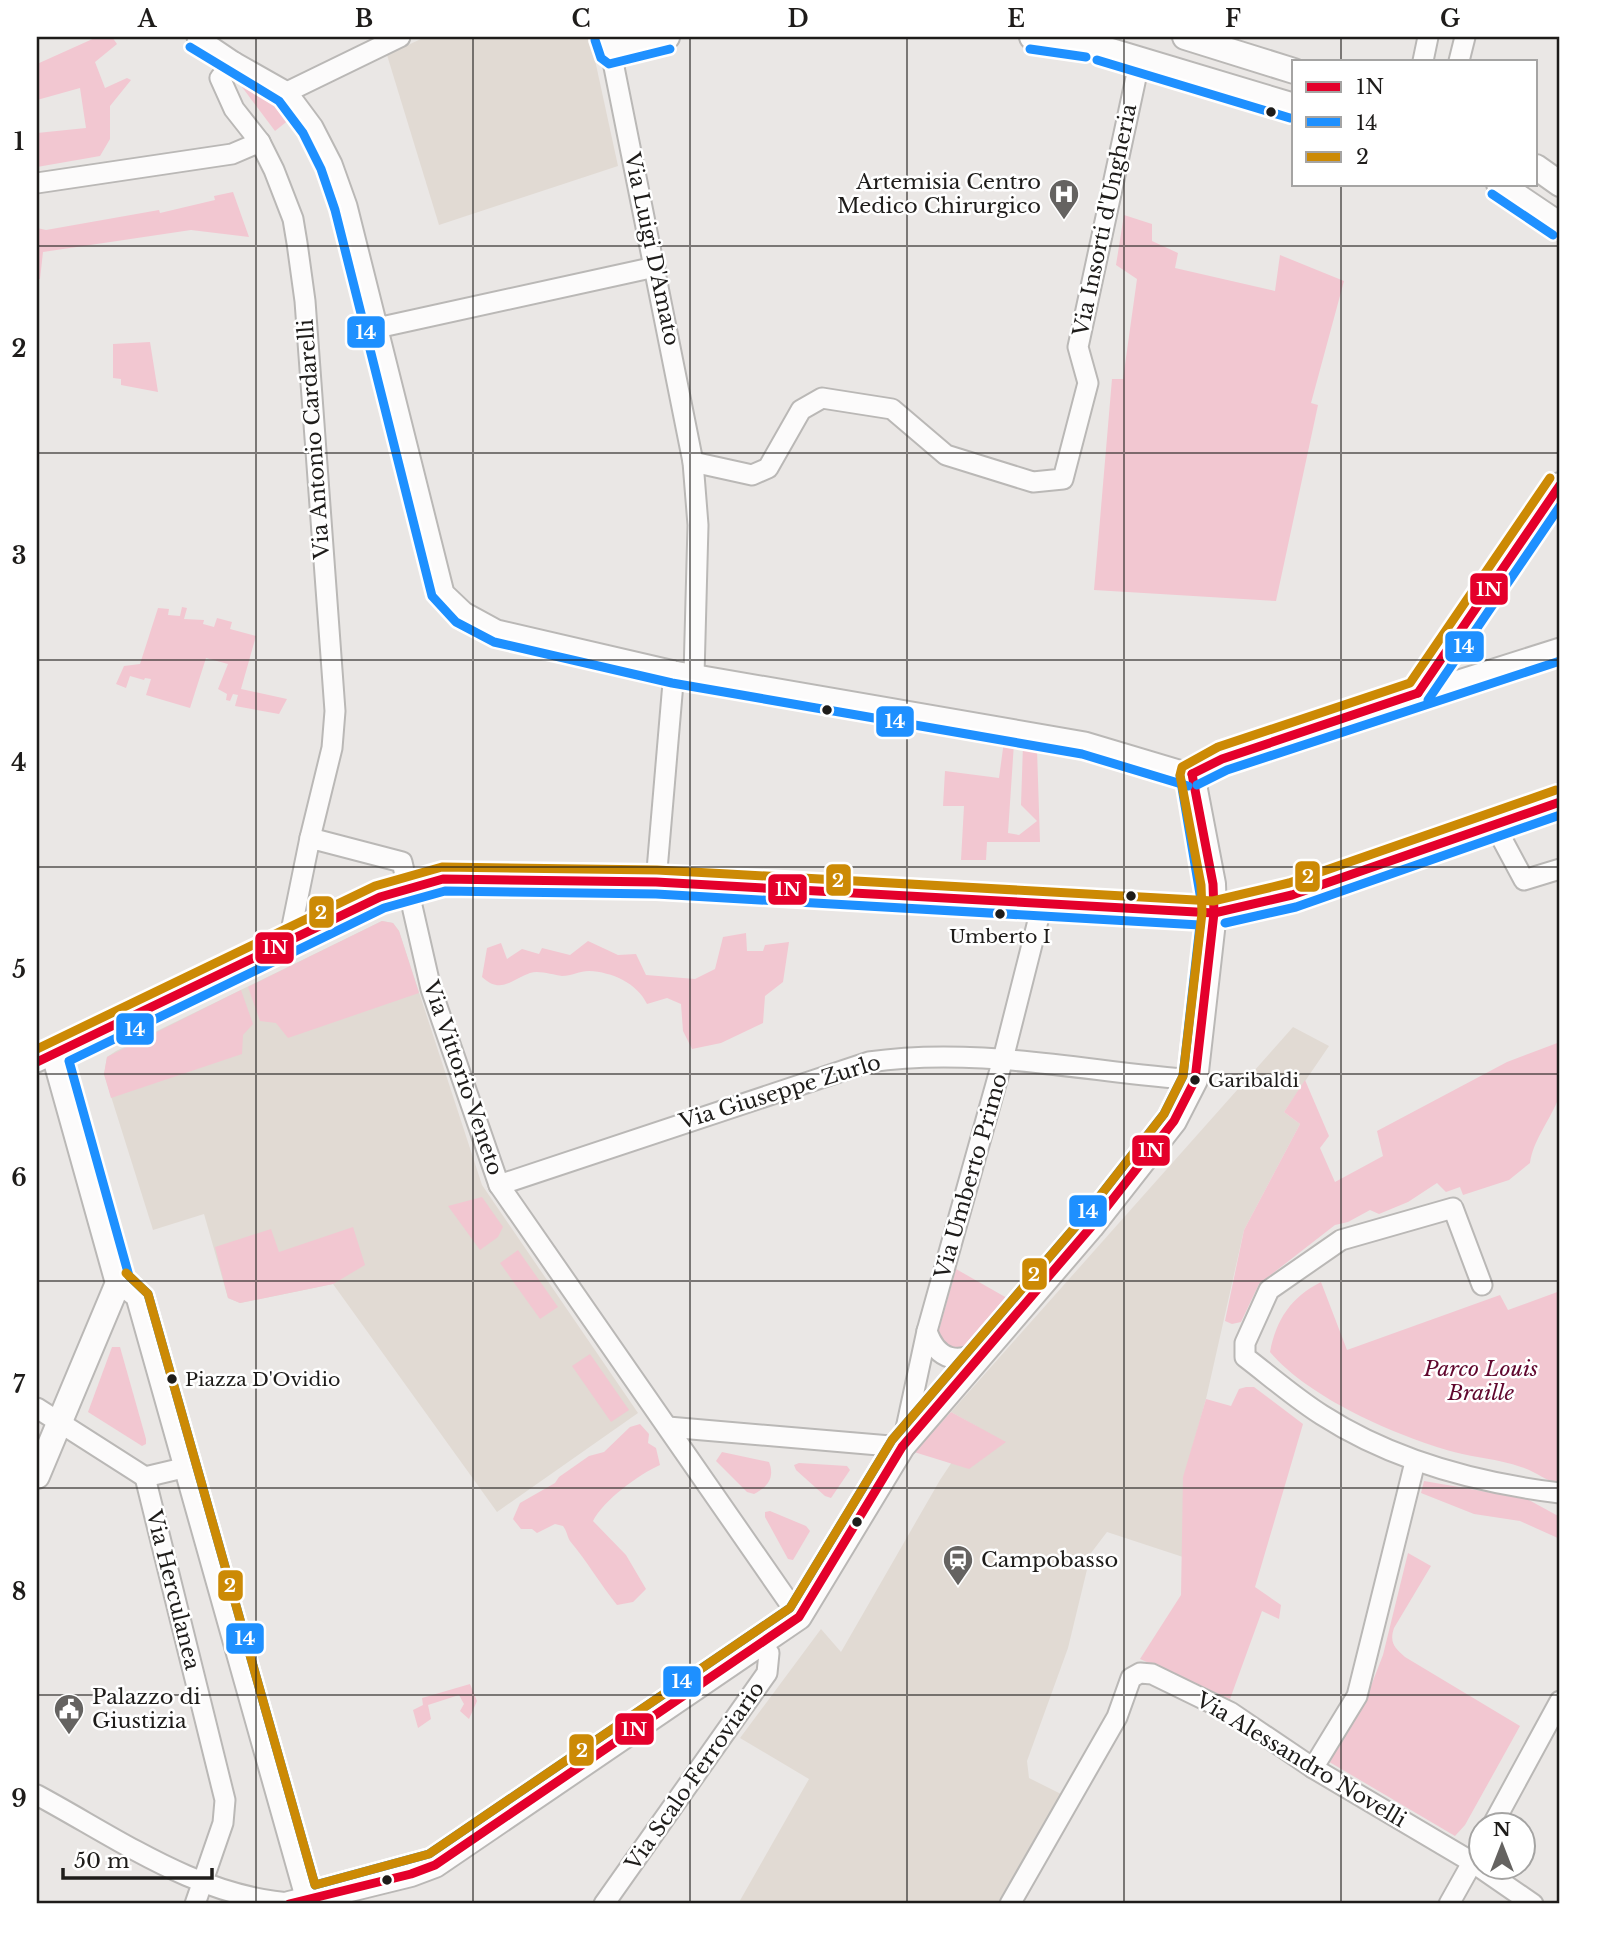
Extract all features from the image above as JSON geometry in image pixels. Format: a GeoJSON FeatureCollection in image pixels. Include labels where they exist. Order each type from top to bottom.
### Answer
{"type":"FeatureCollection","features":[{"type":"Feature","properties":{"kind":"main road"},"geometry":{"type":"LineString","coordinates":[[609,44],[667,37]]}},
{"type":"Feature","properties":{"kind":"main road"},"geometry":{"type":"LineString","coordinates":[[1032,37],[1096,42],[1140,60],[1292,105]]}},
{"type":"Feature","properties":{"kind":"main road"},"geometry":{"type":"LineString","coordinates":[[1185,37],[1292,70]]}},
{"type":"Feature","properties":{"kind":"main road"},"geometry":{"type":"LineString","coordinates":[[1538,168],[1560,184]]}},
{"type":"Feature","properties":{"kind":"main road"},"geometry":{"type":"LineString","coordinates":[[1502,186],[1560,225]]}},
{"type":"Feature","properties":{"kind":"main road"},"geometry":{"type":"LineString","coordinates":[[297,1902],[411,1874],[435,1865],[799,1617],[902,1447],[1091,1227],[1174,1121],[1195,1080],[1214,913],[1213,884],[1192,774],[1222,759],[1418,693],[1560,485]]}},
{"type":"Feature","properties":{"kind":"main road"},"geometry":{"type":"LineString","coordinates":[[37,1476],[118,1283],[46,1058],[380,897],[443,879],[656,882],[1214,913],[1292,895],[1560,802]]}},
{"type":"Feature","properties":{"kind":"street"},"geometry":{"type":"LineString","coordinates":[[198,37],[234,62],[287,92],[313,127],[332,164],[347,206],[444,593],[464,612],[497,630],[684,673],[1085,742],[1192,774]]}},
{"type":"Feature","properties":{"kind":"street"},"geometry":{"type":"LineString","coordinates":[[287,92],[400,37]]}},
{"type":"Feature","properties":{"kind":"street"},"geometry":{"type":"LineString","coordinates":[[1423,60],[1429,37]]}},
{"type":"Feature","properties":{"kind":"street"},"geometry":{"type":"LineString","coordinates":[[1459,60],[1465,37]]}},
{"type":"Feature","properties":{"kind":"street","name":"Via Luigi D'Amato"},"geometry":{"type":"LineString","coordinates":[[609,44],[693,462],[698,525],[684,673],[656,882]]}},
{"type":"Feature","properties":{"kind":"street","name":"Via Insorti d'Ungheria"},"geometry":{"type":"LineString","coordinates":[[693,462],[752,475],[768,468],[801,410],[822,398],[891,409],[946,455],[1033,482],[1063,479],[1088,383],[1078,347],[1140,60]]}},
{"type":"Feature","properties":{"kind":"street","name":"Via Antonio Cardarelli"},"geometry":{"type":"LineString","coordinates":[[234,62],[220,78],[234,109],[260,142],[293,219],[299,255],[335,711],[332,748],[289,941]]}},
{"type":"Feature","properties":{"kind":"street"},"geometry":{"type":"LineString","coordinates":[[37,183],[232,153],[260,142]]}},
{"type":"Feature","properties":{"kind":"street"},"geometry":{"type":"LineString","coordinates":[[377,328],[655,267]]}},
{"type":"Feature","properties":{"kind":"street"},"geometry":{"type":"LineString","coordinates":[[1418,693],[1560,648]]}},
{"type":"Feature","properties":{"kind":"street"},"geometry":{"type":"LineString","coordinates":[[1495,826],[1524,880],[1560,869]]}},
{"type":"Feature","properties":{"kind":"street","name":"Via Vittorio Veneto"},"geometry":{"type":"LineString","coordinates":[[310,838],[402,862],[431,989],[499,1185],[799,1617]]}},
{"type":"Feature","properties":{"kind":"street","name":"Via Umberto Primo"},"geometry":{"type":"LineString","coordinates":[[902,1447],[927,1331],[1003,1059],[1042,905]]}},
{"type":"Feature","properties":{"kind":"street","name":"Via Giuseppe Zurlo"},"geometry":{"type":"LineString","coordinates":[[499,1185],[869,1062],[914,1055],[1003,1059],[1195,1080]]}},
{"type":"Feature","properties":{"kind":"street"},"geometry":{"type":"LineString","coordinates":[[1482,1285],[1453,1208],[1341,1240],[1269,1290],[1245,1343],[1245,1357],[1322,1416],[1415,1462],[1527,1489],[1560,1493]]}},
{"type":"Feature","properties":{"kind":"street"},"geometry":{"type":"LineString","coordinates":[[37,1795],[201,1882],[267,1901],[297,1902],[136,1297],[118,1283]]}},
{"type":"Feature","properties":{"kind":"street"},"geometry":{"type":"LineString","coordinates":[[927,1331],[932,1345],[942,1356],[957,1360],[971,1357],[984,1349]]}},
{"type":"Feature","properties":{"kind":"street"},"geometry":{"type":"LineString","coordinates":[[37,1408],[145,1477],[183,1468]]}},
{"type":"Feature","properties":{"kind":"street"},"geometry":{"type":"LineString","coordinates":[[668,1427],[902,1447]]}},
{"type":"Feature","properties":{"kind":"street"},"geometry":{"type":"LineString","coordinates":[[1313,1768],[1357,1696],[1415,1462]]}},
{"type":"Feature","properties":{"kind":"street","name":"Via Herculanea"},"geometry":{"type":"LineString","coordinates":[[145,1477],[225,1800],[223,1823],[195,1904]]}},
{"type":"Feature","properties":{"kind":"street"},"geometry":{"type":"LineString","coordinates":[[1527,1489],[1560,1505]]}},
{"type":"Feature","properties":{"kind":"street","name":"Via Scalo Ferroviario"},"geometry":{"type":"LineString","coordinates":[[604,1904],[767,1673],[769,1653],[761,1644]]}},
{"type":"Feature","properties":{"kind":"street","name":"Via Alessandro Novelli"},"geometry":{"type":"LineString","coordinates":[[1013,1900],[1116,1717],[1131,1678],[1140,1673],[1152,1674],[1230,1712],[1313,1768],[1468,1849]]}},
{"type":"Feature","properties":{"kind":"street"},"geometry":{"type":"LineString","coordinates":[[1499,1812],[1560,1701]]}},
{"type":"Feature","properties":{"kind":"street"},"geometry":{"type":"LineString","coordinates":[[1448,1904],[1468,1870]]}},
{"type":"Feature","properties":{"kind":"street","name":"Via Alessandro Novelli"},"geometry":{"type":"LineString","coordinates":[[1508,1882],[1533,1904]]}},
{"type":"Feature","properties":{"kind":"shaded area"},"geometry":{"type":"Polygon","coordinates":[[[425,37],[590,37],[618,166],[439,225],[387,55],[425,37]]]}},
{"type":"Feature","properties":{"kind":"shaded area"},"geometry":{"type":"Polygon","coordinates":[[[382,921],[393,923],[399,931],[482,1185],[638,1413],[497,1512],[333,1284],[240,1303],[228,1298],[204,1214],[153,1230],[104,1074],[107,1057],[116,1051],[382,921]]]}},
{"type":"Feature","properties":{"kind":"shaded area"},"geometry":{"type":"Polygon","coordinates":[[[1293,1027],[1329,1046],[1284,1112],[1300,1124],[1244,1230],[1206,1399],[1184,1477],[1183,1557],[1107,1532],[1091,1553],[1068,1648],[1027,1761],[1029,1778],[1065,1796],[1001,1904],[738,1904],[809,1779],[740,1738],[821,1629],[841,1652],[940,1480],[976,1426],[951,1412],[1293,1027]]]}},
{"type":"Feature","properties":{"kind":"green space"},"geometry":{"type":"Polygon","coordinates":[[[97,37],[112,37],[117,44],[95,62],[105,88],[127,78],[131,80],[110,106],[110,139],[100,156],[37,167],[37,133],[86,128],[80,88],[37,100],[37,64],[97,37]]]}},
{"type":"Feature","properties":{"kind":"green space"},"geometry":{"type":"Polygon","coordinates":[[[244,80],[252,80],[290,119],[275,131],[242,87],[244,80]]]}},
{"type":"Feature","properties":{"kind":"green space"},"geometry":{"type":"Polygon","coordinates":[[[233,192],[249,237],[191,230],[43,252],[40,279],[37,279],[37,228],[46,230],[159,210],[160,213],[215,200],[214,196],[233,192]]]}},
{"type":"Feature","properties":{"kind":"green space"},"geometry":{"type":"Polygon","coordinates":[[[1124,215],[1152,224],[1152,241],[1178,253],[1175,268],[1275,291],[1280,255],[1344,281],[1311,403],[1318,405],[1276,601],[1094,590],[1112,379],[1123,379],[1137,279],[1116,265],[1124,215]]]}},
{"type":"Feature","properties":{"kind":"green space"},"geometry":{"type":"Polygon","coordinates":[[[150,342],[158,392],[121,385],[121,379],[113,378],[113,344],[150,342]]]}},
{"type":"Feature","properties":{"kind":"green space"},"geometry":{"type":"Polygon","coordinates":[[[182,607],[187,608],[184,619],[204,620],[203,624],[214,627],[217,618],[232,622],[230,629],[256,636],[241,689],[287,699],[279,714],[235,706],[238,695],[233,694],[230,701],[226,700],[227,694],[218,689],[228,664],[206,658],[190,708],[146,695],[151,679],[130,676],[126,688],[116,684],[124,666],[140,664],[158,608],[169,609],[168,615],[180,616],[182,607]]]}},
{"type":"Feature","properties":{"kind":"green space"},"geometry":{"type":"Polygon","coordinates":[[[1004,741],[1014,743],[1008,833],[1019,835],[1037,821],[1021,805],[1023,745],[1037,749],[1040,842],[987,842],[986,860],[961,860],[964,806],[943,806],[945,771],[999,778],[1004,741]]]}},
{"type":"Feature","properties":{"kind":"green space"},"geometry":{"type":"Polygon","coordinates":[[[382,921],[393,923],[399,931],[419,993],[288,1038],[276,1023],[260,1021],[248,987],[382,921]]]}},
{"type":"Feature","properties":{"kind":"green space"},"geometry":{"type":"Polygon","coordinates":[[[746,933],[747,951],[763,951],[765,945],[789,942],[783,982],[765,996],[763,1023],[721,1043],[692,1049],[683,1031],[681,1004],[667,998],[647,1004],[637,990],[615,976],[589,971],[562,976],[534,972],[501,985],[495,985],[482,977],[487,948],[501,943],[507,959],[522,949],[539,954],[542,948],[570,955],[588,941],[618,955],[636,954],[646,975],[695,979],[715,969],[723,937],[746,933]]]}},
{"type":"Feature","properties":{"kind":"green space"},"geometry":{"type":"Polygon","coordinates":[[[241,990],[253,1024],[243,1035],[242,1054],[111,1098],[104,1074],[107,1057],[241,990]]]}},
{"type":"Feature","properties":{"kind":"green space"},"geometry":{"type":"Polygon","coordinates":[[[1560,1042],[1562,1077],[1559,1097],[1535,1146],[1530,1163],[1509,1180],[1463,1195],[1460,1187],[1446,1192],[1437,1183],[1408,1202],[1379,1214],[1370,1210],[1348,1222],[1335,1225],[1259,1284],[1241,1322],[1232,1324],[1225,1321],[1244,1230],[1300,1124],[1284,1112],[1305,1080],[1329,1136],[1320,1148],[1335,1182],[1383,1156],[1377,1131],[1507,1062],[1560,1042]]]}},
{"type":"Feature","properties":{"kind":"green space"},"geometry":{"type":"Polygon","coordinates":[[[482,1197],[503,1227],[498,1237],[480,1250],[448,1206],[482,1197]]]}},
{"type":"Feature","properties":{"kind":"green space"},"geometry":{"type":"Polygon","coordinates":[[[353,1227],[365,1265],[333,1284],[240,1303],[228,1298],[215,1247],[271,1229],[279,1252],[353,1227]]]}},
{"type":"Feature","properties":{"kind":"green space"},"geometry":{"type":"Polygon","coordinates":[[[518,1250],[558,1307],[540,1319],[500,1263],[518,1250]]]}},
{"type":"Feature","properties":{"kind":"green space"},"geometry":{"type":"Polygon","coordinates":[[[956,1269],[1007,1298],[967,1345],[955,1349],[943,1345],[939,1330],[956,1269]]]}},
{"type":"Feature","properties":{"kind":"green space","name":"Parco Louis Braille"},"geometry":{"type":"Polygon","coordinates":[[[1321,1282],[1347,1350],[1500,1295],[1508,1310],[1560,1291],[1560,1484],[1521,1467],[1454,1452],[1406,1436],[1330,1400],[1287,1369],[1270,1352],[1276,1330],[1293,1302],[1321,1282]]]}},
{"type":"Feature","properties":{"kind":"green space"},"geometry":{"type":"Polygon","coordinates":[[[112,1347],[120,1347],[146,1439],[146,1444],[142,1446],[88,1412],[112,1347]]]}},
{"type":"Feature","properties":{"kind":"green space"},"geometry":{"type":"Polygon","coordinates":[[[590,1354],[629,1410],[611,1422],[572,1366],[590,1354]]]}},
{"type":"Feature","properties":{"kind":"green space"},"geometry":{"type":"Polygon","coordinates":[[[1254,1387],[1303,1424],[1255,1587],[1281,1605],[1279,1619],[1262,1611],[1230,1699],[1140,1659],[1181,1595],[1183,1477],[1206,1399],[1231,1406],[1239,1389],[1254,1387]]]}},
{"type":"Feature","properties":{"kind":"green space"},"geometry":{"type":"Polygon","coordinates":[[[951,1412],[1006,1442],[969,1469],[914,1452],[951,1412]]]}},
{"type":"Feature","properties":{"kind":"green space"},"geometry":{"type":"Polygon","coordinates":[[[640,1424],[649,1434],[648,1443],[656,1448],[660,1465],[622,1489],[593,1521],[626,1555],[646,1589],[633,1602],[617,1605],[570,1541],[563,1526],[555,1524],[537,1533],[532,1529],[521,1529],[513,1519],[520,1503],[555,1483],[559,1477],[589,1456],[604,1452],[630,1427],[640,1424]]]}},
{"type":"Feature","properties":{"kind":"green space"},"geometry":{"type":"Polygon","coordinates":[[[722,1452],[769,1462],[771,1477],[763,1488],[754,1494],[747,1492],[716,1461],[722,1452]]]}},
{"type":"Feature","properties":{"kind":"green space"},"geometry":{"type":"Polygon","coordinates":[[[794,1465],[847,1466],[850,1470],[831,1498],[825,1496],[796,1470],[794,1465]]]}},
{"type":"Feature","properties":{"kind":"green space"},"geometry":{"type":"Polygon","coordinates":[[[1424,1481],[1527,1499],[1560,1517],[1560,1539],[1520,1521],[1474,1514],[1421,1493],[1424,1481]]]}},
{"type":"Feature","properties":{"kind":"green space"},"geometry":{"type":"Polygon","coordinates":[[[770,1511],[806,1526],[810,1531],[793,1560],[788,1559],[765,1517],[765,1512],[770,1511]]]}},
{"type":"Feature","properties":{"kind":"green space"},"geometry":{"type":"Polygon","coordinates":[[[1408,1553],[1431,1566],[1394,1628],[1392,1638],[1396,1648],[1405,1657],[1520,1726],[1472,1812],[1468,1812],[1465,1825],[1455,1836],[1326,1760],[1369,1691],[1383,1655],[1408,1553]]]}},
{"type":"Feature","properties":{"kind":"green space"},"geometry":{"type":"Polygon","coordinates":[[[470,1684],[477,1701],[469,1719],[460,1711],[464,1704],[459,1695],[428,1705],[431,1719],[418,1728],[413,1710],[423,1705],[422,1698],[470,1684]]]}},
{"type":"Feature","properties":{"kind":"transit line","name":"14"},"geometry":{"type":"LineString","coordinates":[[595,40],[601,58],[609,64],[670,49]]}},
{"type":"Feature","properties":{"kind":"transit line","name":"14"},"geometry":{"type":"LineString","coordinates":[[190,47],[279,101],[303,133],[321,169],[335,210],[432,596],[456,622],[494,642],[672,683],[1082,754],[1188,786]]}},
{"type":"Feature","properties":{"kind":"transit line","name":"14"},"geometry":{"type":"LineString","coordinates":[[1030,49],[1086,57]]}},
{"type":"Feature","properties":{"kind":"transit line","name":"14"},"geometry":{"type":"LineString","coordinates":[[1097,60],[1290,118]]}},
{"type":"Feature","properties":{"kind":"transit line","name":"14"},"geometry":{"type":"LineString","coordinates":[[1492,194],[1553,235]]}},
{"type":"Feature","properties":{"kind":"transit line","name":"2"},"geometry":{"type":"LineString","coordinates":[[126,1273],[148,1294],[315,1885],[429,1854],[790,1608],[892,1440],[1082,1219],[1164,1114],[1183,1076],[1202,913],[1201,885],[1180,775],[1182,767],[1218,747],[1410,683],[1550,478]]}},
{"type":"Feature","properties":{"kind":"transit line","name":"1N"},"geometry":{"type":"LineString","coordinates":[[1418,693],[1560,485]]}},
{"type":"Feature","properties":{"kind":"transit line","name":"14"},"geometry":{"type":"LineString","coordinates":[[1428,700],[1560,506]]}},
{"type":"Feature","properties":{"kind":"transit line","name":"14"},"geometry":{"type":"LineString","coordinates":[[1197,785],[1227,770],[1560,661]]}},
{"type":"Feature","properties":{"kind":"transit line","name":"1N"},"geometry":{"type":"LineString","coordinates":[[1192,774],[1222,759],[1418,693]]}},
{"type":"Feature","properties":{"kind":"transit line","name":"1N"},"geometry":{"type":"LineString","coordinates":[[289,1904],[411,1874],[435,1865],[799,1617],[902,1447],[1091,1227],[1174,1121],[1195,1080],[1214,913],[1213,884],[1192,774]]}},
{"type":"Feature","properties":{"kind":"transit line","name":"14"},"geometry":{"type":"LineString","coordinates":[[1180,776],[1201,900]]}},
{"type":"Feature","properties":{"kind":"transit line","name":"2"},"geometry":{"type":"LineString","coordinates":[[37,1049],[375,886],[442,867],[657,870],[1213,901],[1289,883],[1556,790]]}},
{"type":"Feature","properties":{"kind":"transit line","name":"1N"},"geometry":{"type":"LineString","coordinates":[[37,1062],[380,897],[443,879],[656,882],[1214,913],[1292,895],[1560,802]]}},
{"type":"Feature","properties":{"kind":"transit line","name":"14"},"geometry":{"type":"LineString","coordinates":[[1225,923],[1296,907],[1560,815]]}},
{"type":"Feature","properties":{"kind":"transit line","name":"14"},"geometry":{"type":"LineString","coordinates":[[445,891],[656,894],[1200,925],[1183,1076],[1164,1114],[1082,1219],[892,1440],[790,1608],[429,1854],[315,1885],[148,1294],[129,1276],[69,1061],[384,908],[445,891]]}},
{"type":"Feature","properties":{"kind":"place","name":"Artemisia Centro Medico Chirurgico"},"geometry":{"type":"Point","coordinates":[1064,221]}},
{"type":"Feature","properties":{"kind":"place","name":"Umberto I"},"geometry":{"type":"Point","coordinates":[1000,914]}},
{"type":"Feature","properties":{"kind":"place","name":"Garibaldi"},"geometry":{"type":"Point","coordinates":[1195,1080]}},
{"type":"Feature","properties":{"kind":"place","name":"Piazza D'Ovidio"},"geometry":{"type":"Point","coordinates":[172,1379]}},
{"type":"Feature","properties":{"kind":"place","name":"Campobasso"},"geometry":{"type":"Point","coordinates":[958,1587]}},
{"type":"Feature","properties":{"kind":"place","name":"Palazzo di Giustizia"},"geometry":{"type":"Point","coordinates":[69,1736]}}]}
